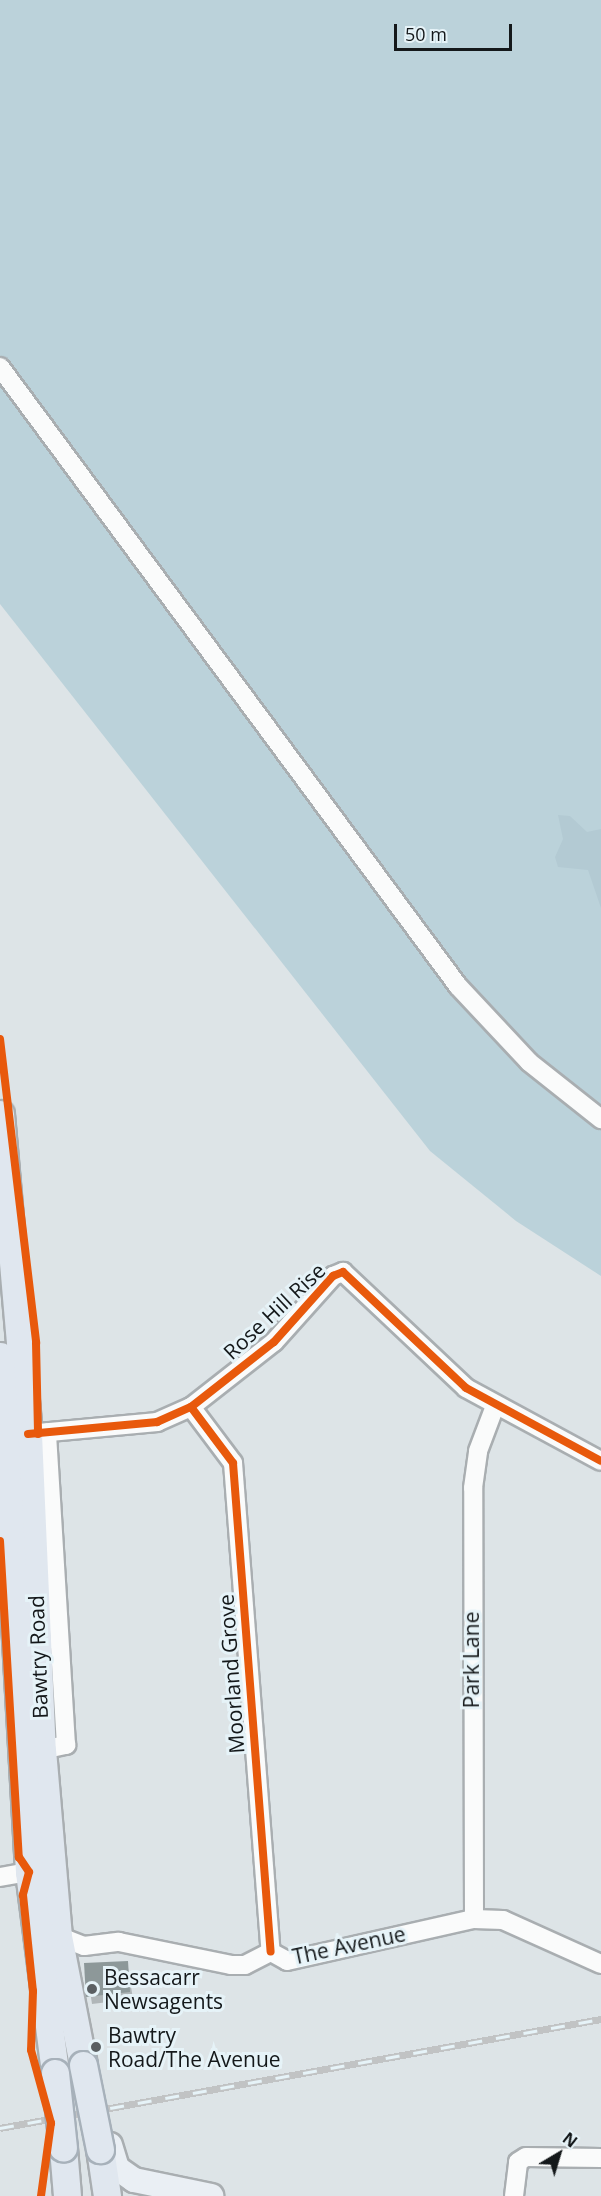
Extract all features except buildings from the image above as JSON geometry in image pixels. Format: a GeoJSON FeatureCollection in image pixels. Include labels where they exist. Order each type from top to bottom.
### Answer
{"type":"FeatureCollection","features":[{"type":"Feature","properties":{"kind":"highway","name":"Bawtry Road"},"geometry":{"type":"LineString","coordinates":[[0,1114],[8,1268],[38,1434],[42,1750],[58,1936],[105,2147],[107,2196]]}},
{"type":"Feature","properties":{"kind":"highway","name":"Bawtry Road"},"geometry":{"type":"LineString","coordinates":[[0,1356],[8,1660],[38,1973],[55,2073],[67,2196]]}},
{"type":"Feature","properties":{"kind":"main road"},"geometry":{"type":"LineString","coordinates":[[105,2147],[117,2168],[134,2180],[211,2196]]}},
{"type":"Feature","properties":{"kind":"street"},"geometry":{"type":"LineString","coordinates":[[0,367],[458,986],[529,1062],[601,1119]]}},
{"type":"Feature","properties":{"kind":"street","name":"Rose Hill Rise"},"geometry":{"type":"LineString","coordinates":[[38,1434],[157,1422],[191,1407],[274,1342],[333,1276],[343,1272],[435,1363],[495,1406],[601,1461]]}},
{"type":"Feature","properties":{"kind":"street","name":"Park Lane"},"geometry":{"type":"LineString","coordinates":[[474,1919],[473,1488],[481,1441],[495,1406]]}},
{"type":"Feature","properties":{"kind":"street","name":"Moorland Grove"},"geometry":{"type":"LineString","coordinates":[[191,1407],[233,1463],[270,1952]]}},
{"type":"Feature","properties":{"kind":"street"},"geometry":{"type":"LineString","coordinates":[[0,1877],[29,1872]]}},
{"type":"Feature","properties":{"kind":"street","name":"The Avenue"},"geometry":{"type":"LineString","coordinates":[[58,1936],[84,1946],[119,1942],[231,1965],[245,1965],[270,1952],[287,1961],[474,1919],[504,1920],[601,1964]]}},
{"type":"Feature","properties":{"kind":"street"},"geometry":{"type":"LineString","coordinates":[[514,2196],[518,2162],[526,2157],[601,2158]]}},
{"type":"Feature","properties":{"kind":"shaded area"},"geometry":{"type":"Polygon","coordinates":[[[0,0],[601,0],[601,1276],[516,1221],[430,1151],[0,604],[0,0]]]}},
{"type":"Feature","properties":{"kind":"shaded area"},"geometry":{"type":"Polygon","coordinates":[[[558,815],[570,816],[587,832],[601,829],[601,908],[588,870],[558,867],[555,857],[563,839],[558,815]]]}},
{"type":"Feature","properties":{"kind":"railway"},"geometry":{"type":"LineString","coordinates":[[0,2128],[601,2019]]}},
{"type":"Feature","properties":{"kind":"cycle path"},"geometry":{"type":"LineString","coordinates":[[0,1039],[36,1343],[38,1434]]}},
{"type":"Feature","properties":{"kind":"cycle path"},"geometry":{"type":"LineString","coordinates":[[28,1434],[157,1422],[191,1407],[274,1342],[333,1276],[343,1272],[466,1388],[601,1461]]}},
{"type":"Feature","properties":{"kind":"cycle path"},"geometry":{"type":"LineString","coordinates":[[191,1407],[233,1463],[271,1952]]}},
{"type":"Feature","properties":{"kind":"cycle path"},"geometry":{"type":"LineString","coordinates":[[0,1541],[19,1857],[29,1872],[23,1895],[33,1991],[31,2050],[51,2123],[41,2196]]}},
{"type":"Feature","properties":{"kind":"place","name":"Bessacarr Newsagents"},"geometry":{"type":"Point","coordinates":[92,1989]}},
{"type":"Feature","properties":{"kind":"place","name":"Bawtry Road/The Avenue"},"geometry":{"type":"Point","coordinates":[96,2047]}}]}
